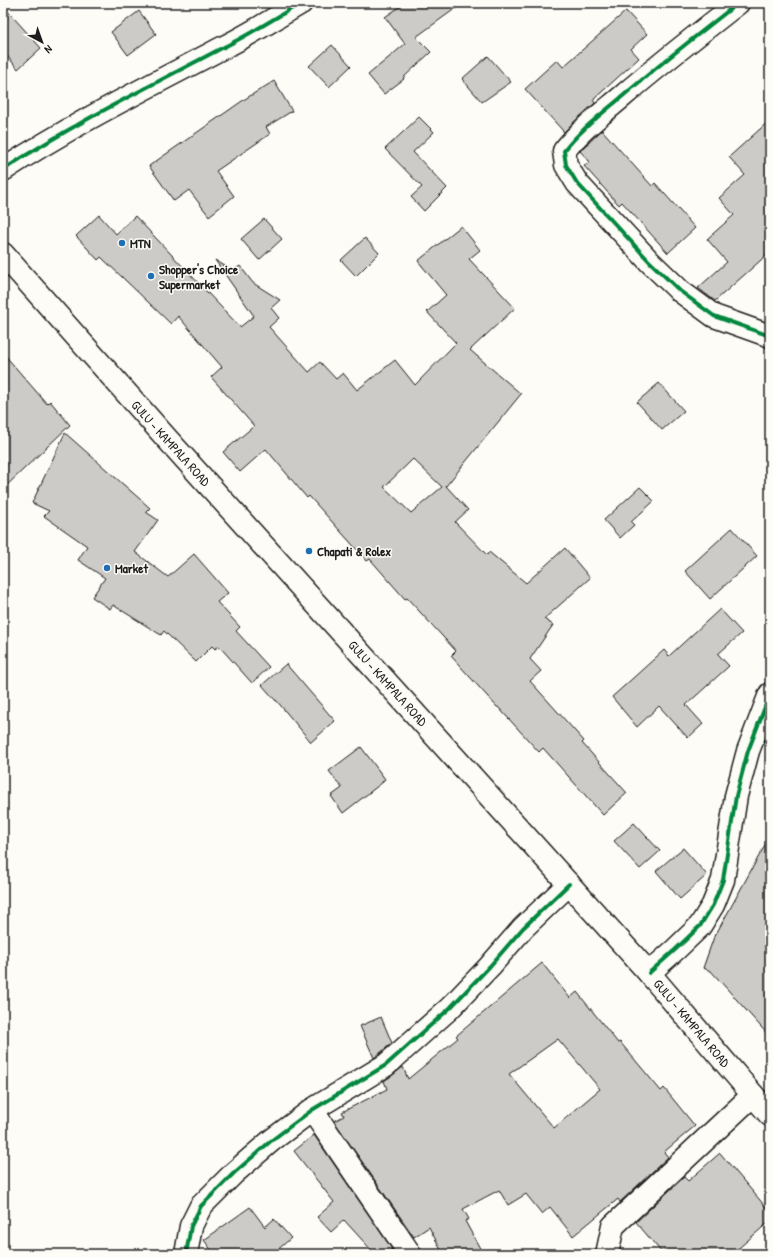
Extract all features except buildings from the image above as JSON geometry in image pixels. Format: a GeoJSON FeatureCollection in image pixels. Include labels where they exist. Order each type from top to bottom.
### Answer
{"type":"FeatureCollection","features":[{"type":"Feature","properties":{"kind":"street"},"geometry":{"type":"LineString","coordinates":[[3,170],[32,151],[111,106],[224,48],[301,3]]}},
{"type":"Feature","properties":{"kind":"street"},"geometry":{"type":"LineString","coordinates":[[738,3],[664,61],[588,125],[564,151],[566,165],[577,183],[650,262],[680,291],[714,316],[770,336]]}},
{"type":"Feature","properties":{"kind":"street","name":"GULU - KAMPALA ROAD"},"geometry":{"type":"LineString","coordinates":[[3,254],[169,442],[649,973],[770,1115]]}},
{"type":"Feature","properties":{"kind":"street"},"geometry":{"type":"LineString","coordinates":[[649,973],[700,926],[713,905],[723,880],[736,796],[748,751],[770,694]]}},
{"type":"Feature","properties":{"kind":"street"},"geometry":{"type":"LineString","coordinates":[[186,1254],[191,1226],[200,1206],[234,1173],[272,1140],[312,1110],[386,1065],[450,1008],[490,966],[523,928],[569,884]]}},
{"type":"Feature","properties":{"kind":"street"},"geometry":{"type":"LineString","coordinates":[[608,1254],[613,1226],[753,1095]]}},
{"type":"Feature","properties":{"kind":"street"},"geometry":{"type":"LineString","coordinates":[[312,1110],[410,1254]]}},
{"type":"Feature","properties":{"kind":"cycle path"},"geometry":{"type":"LineString","coordinates":[[3,170],[84,121],[242,38],[301,3]]}},
{"type":"Feature","properties":{"kind":"cycle path"},"geometry":{"type":"LineString","coordinates":[[738,3],[600,115],[585,128],[564,151],[566,165],[577,183],[650,262],[680,291],[714,316],[770,336]]}},
{"type":"Feature","properties":{"kind":"cycle path"},"geometry":{"type":"LineString","coordinates":[[649,973],[700,926],[713,905],[723,880],[736,796],[748,751],[770,694]]}},
{"type":"Feature","properties":{"kind":"cycle path"},"geometry":{"type":"LineString","coordinates":[[186,1254],[191,1226],[201,1206],[234,1173],[272,1140],[312,1110],[386,1065],[450,1008],[490,966],[523,928],[569,884]]}},
{"type":"Feature","properties":{"kind":"place","name":"MTN"},"geometry":{"type":"Point","coordinates":[122,243]}},
{"type":"Feature","properties":{"kind":"place","name":"Shopper's Choice Supermarket"},"geometry":{"type":"Point","coordinates":[151,276]}},
{"type":"Feature","properties":{"kind":"place","name":"Chapati & Rolex"},"geometry":{"type":"Point","coordinates":[309,551]}},
{"type":"Feature","properties":{"kind":"place","name":"Market"},"geometry":{"type":"Point","coordinates":[107,568]}}]}
